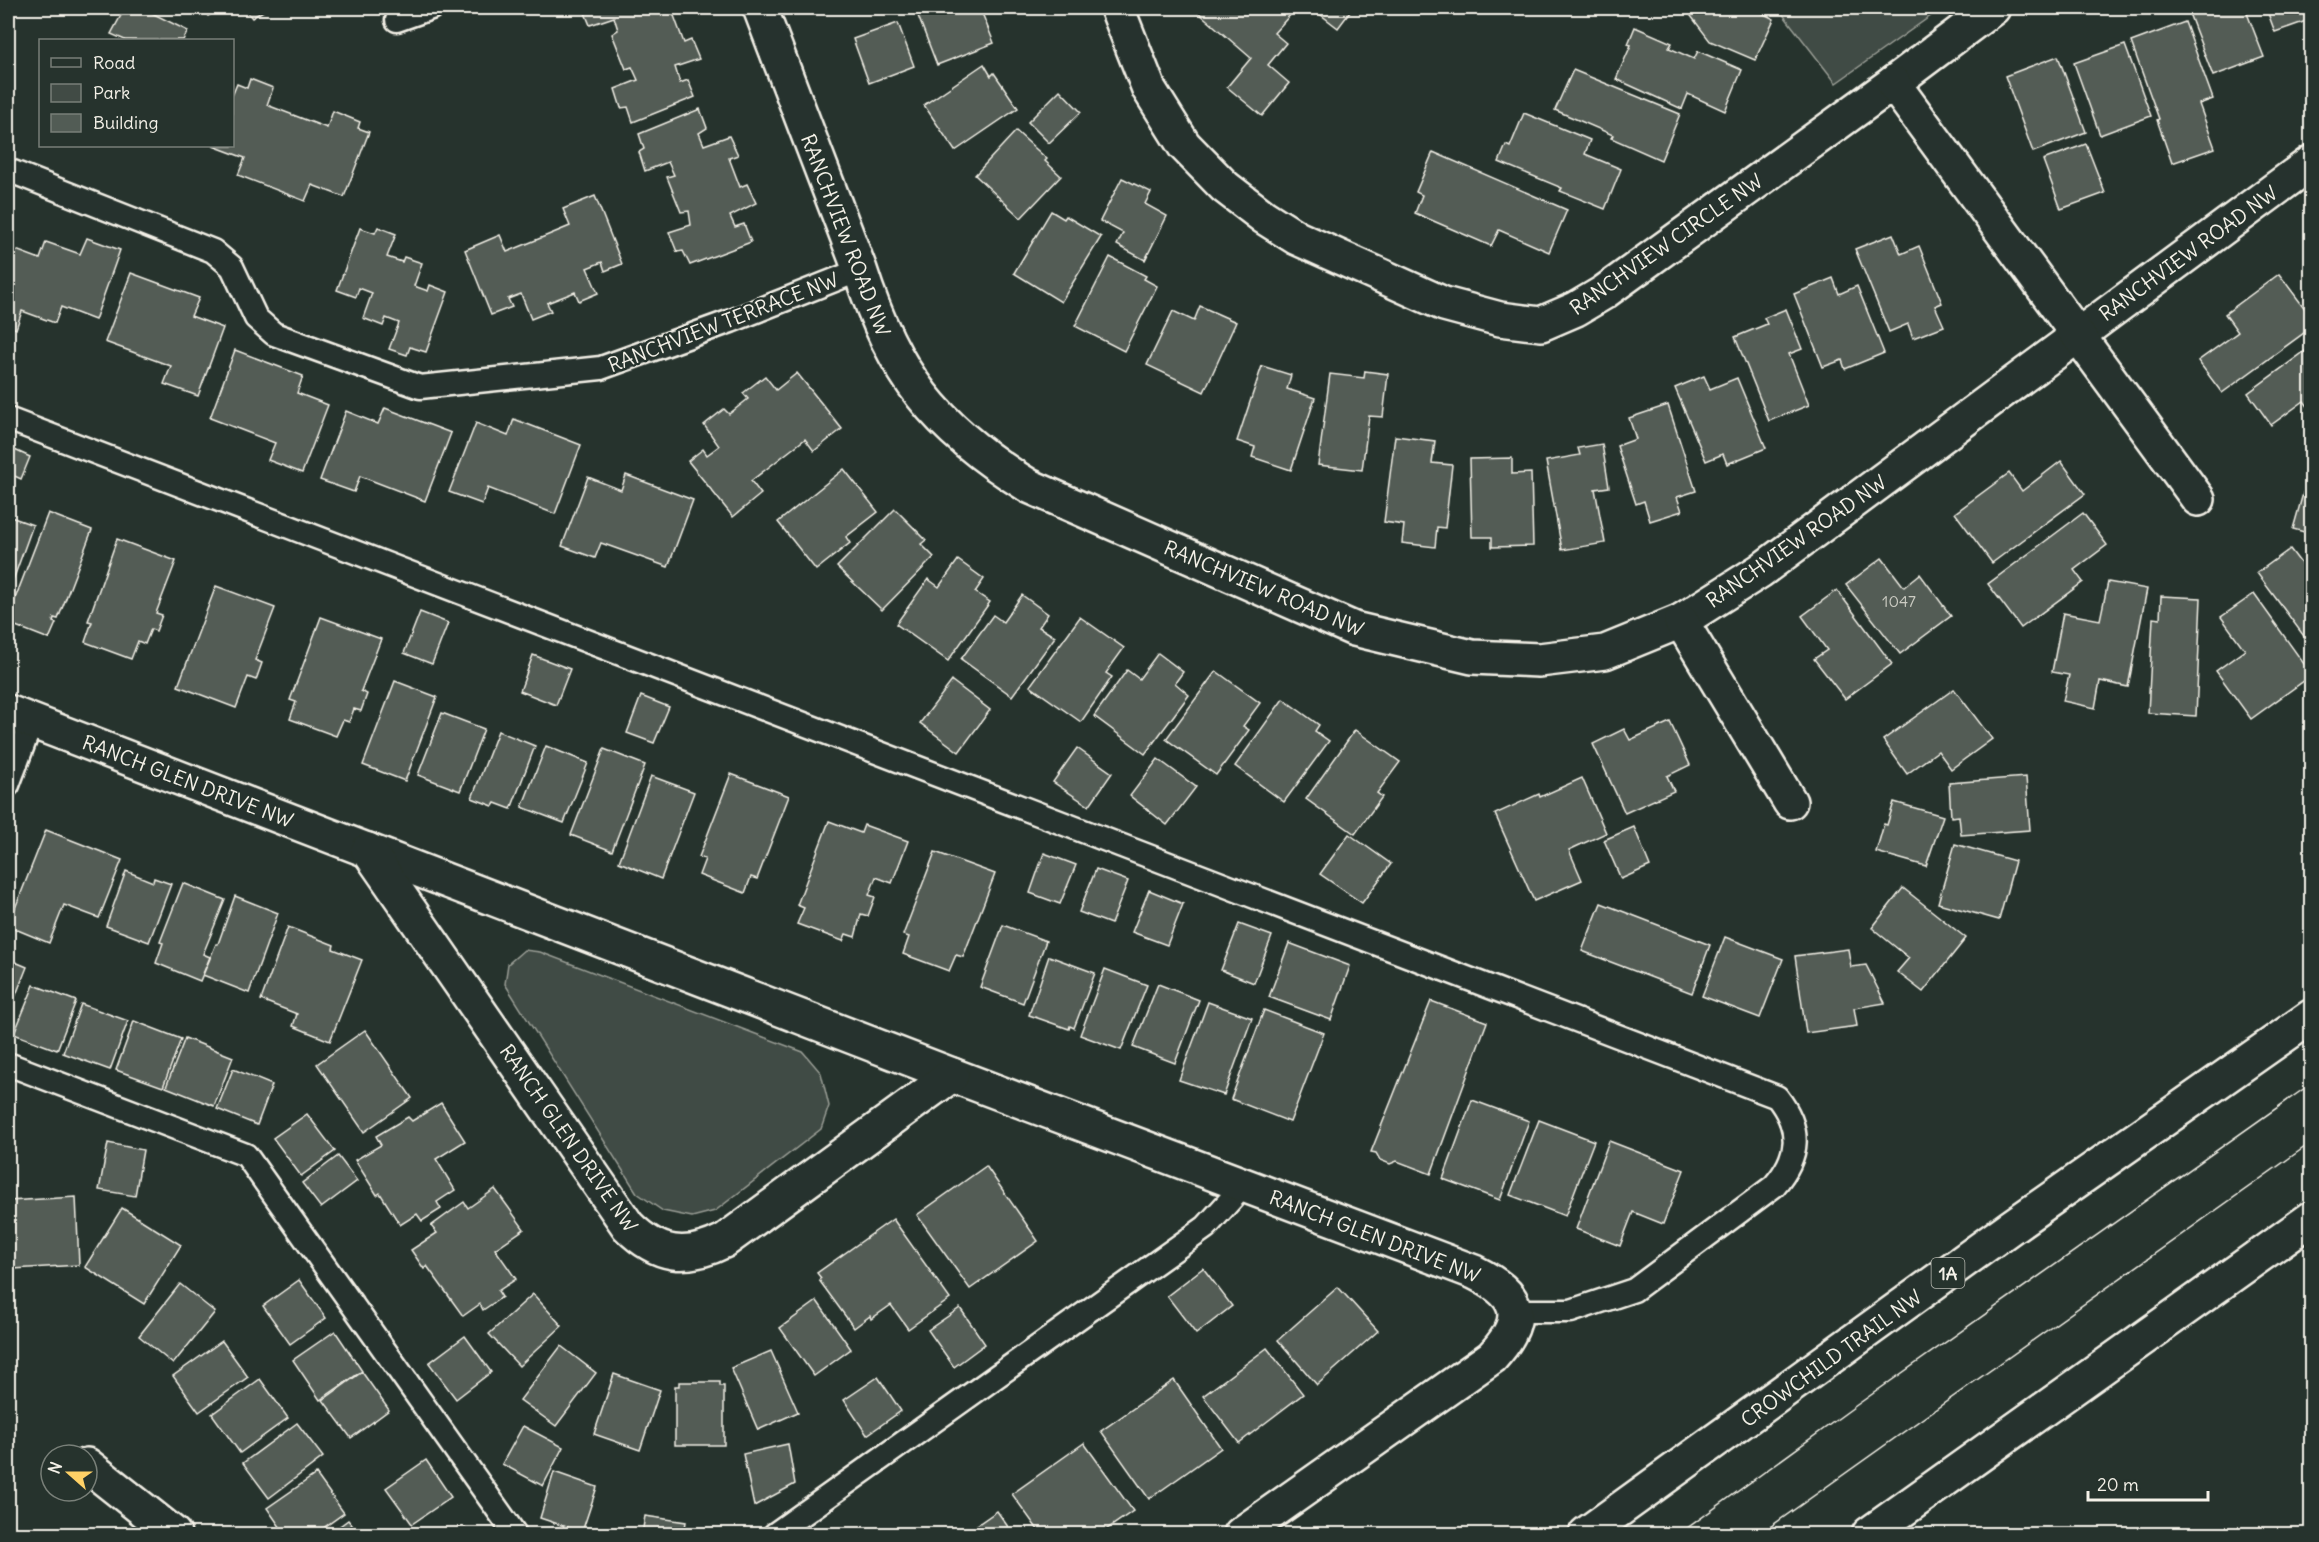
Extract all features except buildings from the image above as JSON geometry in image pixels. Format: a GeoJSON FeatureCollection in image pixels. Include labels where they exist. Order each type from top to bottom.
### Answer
{"type":"FeatureCollection","features":[{"type":"Feature","properties":{"kind":"main road","name":"RANCHVIEW ROAD NW"},"geometry":{"type":"LineString","coordinates":[[760,8],[860,270],[872,309],[888,346],[934,412],[963,440],[995,465],[1029,486],[1354,629],[1472,657],[1539,660],[1605,651],[1680,621],[1760,571],[2312,162]]}},
{"type":"Feature","properties":{"kind":"main road","name":"RANCHVIEW CIRCLE NW"},"geometry":{"type":"LineString","coordinates":[[1117,8],[1149,89],[1184,145],[1225,187],[1264,217],[1297,238],[1444,304],[1500,319],[1541,324],[1576,309],[1603,292],[1993,8]]}},
{"type":"Feature","properties":{"kind":"main road"},"geometry":{"type":"LineString","coordinates":[[1893,82],[2198,500]]}},
{"type":"Feature","properties":{"kind":"main road"},"geometry":{"type":"LineString","coordinates":[[1680,621],[1790,802]]}},
{"type":"Feature","properties":{"kind":"main road","name":"RANCH GLEN DRIVE NW"},"geometry":{"type":"LineString","coordinates":[[20,716],[952,1075],[1474,1272],[1496,1283],[1508,1295],[1515,1311]]}},
{"type":"Feature","properties":{"kind":"main road","name":"RANCH GLEN DRIVE NW"},"geometry":{"type":"LineString","coordinates":[[368,850],[627,1226],[639,1238],[654,1247],[670,1252],[689,1253],[707,1250],[724,1241],[952,1075]]}},
{"type":"Feature","properties":{"kind":"main road","name":"CROWCHILD TRAIL NW"},"geometry":{"type":"LineString","coordinates":[[1586,1534],[2011,1227],[2312,1016]]}},
{"type":"Feature","properties":{"kind":"main road"},"geometry":{"type":"LineString","coordinates":[[1869,1534],[2312,1218]]}},
{"type":"Feature","properties":{"kind":"main road"},"geometry":{"type":"LineString","coordinates":[[1241,1534],[1492,1356],[1505,1342],[1513,1326],[1515,1311]]}},
{"type":"Feature","properties":{"kind":"main road"},"geometry":{"type":"LineString","coordinates":[[99,1475],[174,1534]]}},
{"type":"Feature","properties":{"kind":"lane"},"geometry":{"type":"LineString","coordinates":[[397,20],[431,8]]}},
{"type":"Feature","properties":{"kind":"lane","name":"RANCHVIEW TERRACE NW"},"geometry":{"type":"LineString","coordinates":[[8,170],[213,251],[232,267],[256,318],[274,334],[420,387],[602,368],[731,321],[860,270]]}},
{"type":"Feature","properties":{"kind":"lane"},"geometry":{"type":"LineString","coordinates":[[8,419],[1778,1097],[1788,1111],[1796,1139],[1788,1170],[1774,1186],[1634,1290],[1571,1311],[1515,1311]]}},
{"type":"Feature","properties":{"kind":"lane"},"geometry":{"type":"LineString","coordinates":[[8,784],[20,716]]}},
{"type":"Feature","properties":{"kind":"lane"},"geometry":{"type":"LineString","coordinates":[[8,1064],[246,1155],[515,1534]]}},
{"type":"Feature","properties":{"kind":"lane"},"geometry":{"type":"LineString","coordinates":[[775,1534],[1206,1227],[1244,1185]]}},
{"type":"Feature","properties":{"kind":"green space"},"geometry":{"type":"Polygon","coordinates":[[[1778,8],[1942,8],[1836,83],[1778,8]]]}},
{"type":"Feature","properties":{"kind":"green space"},"geometry":{"type":"Polygon","coordinates":[[[524,950],[540,952],[803,1052],[821,1073],[829,1106],[821,1129],[715,1211],[692,1217],[663,1211],[637,1193],[505,984],[508,964],[524,950]]]}},
{"type":"Feature","properties":{"kind":"tram line"},"geometry":{"type":"LineString","coordinates":[[1679,1534],[1854,1407],[2312,1083]]}},
{"type":"Feature","properties":{"kind":"tram line"},"geometry":{"type":"LineString","coordinates":[[1760,1534],[2312,1142]]}}]}
